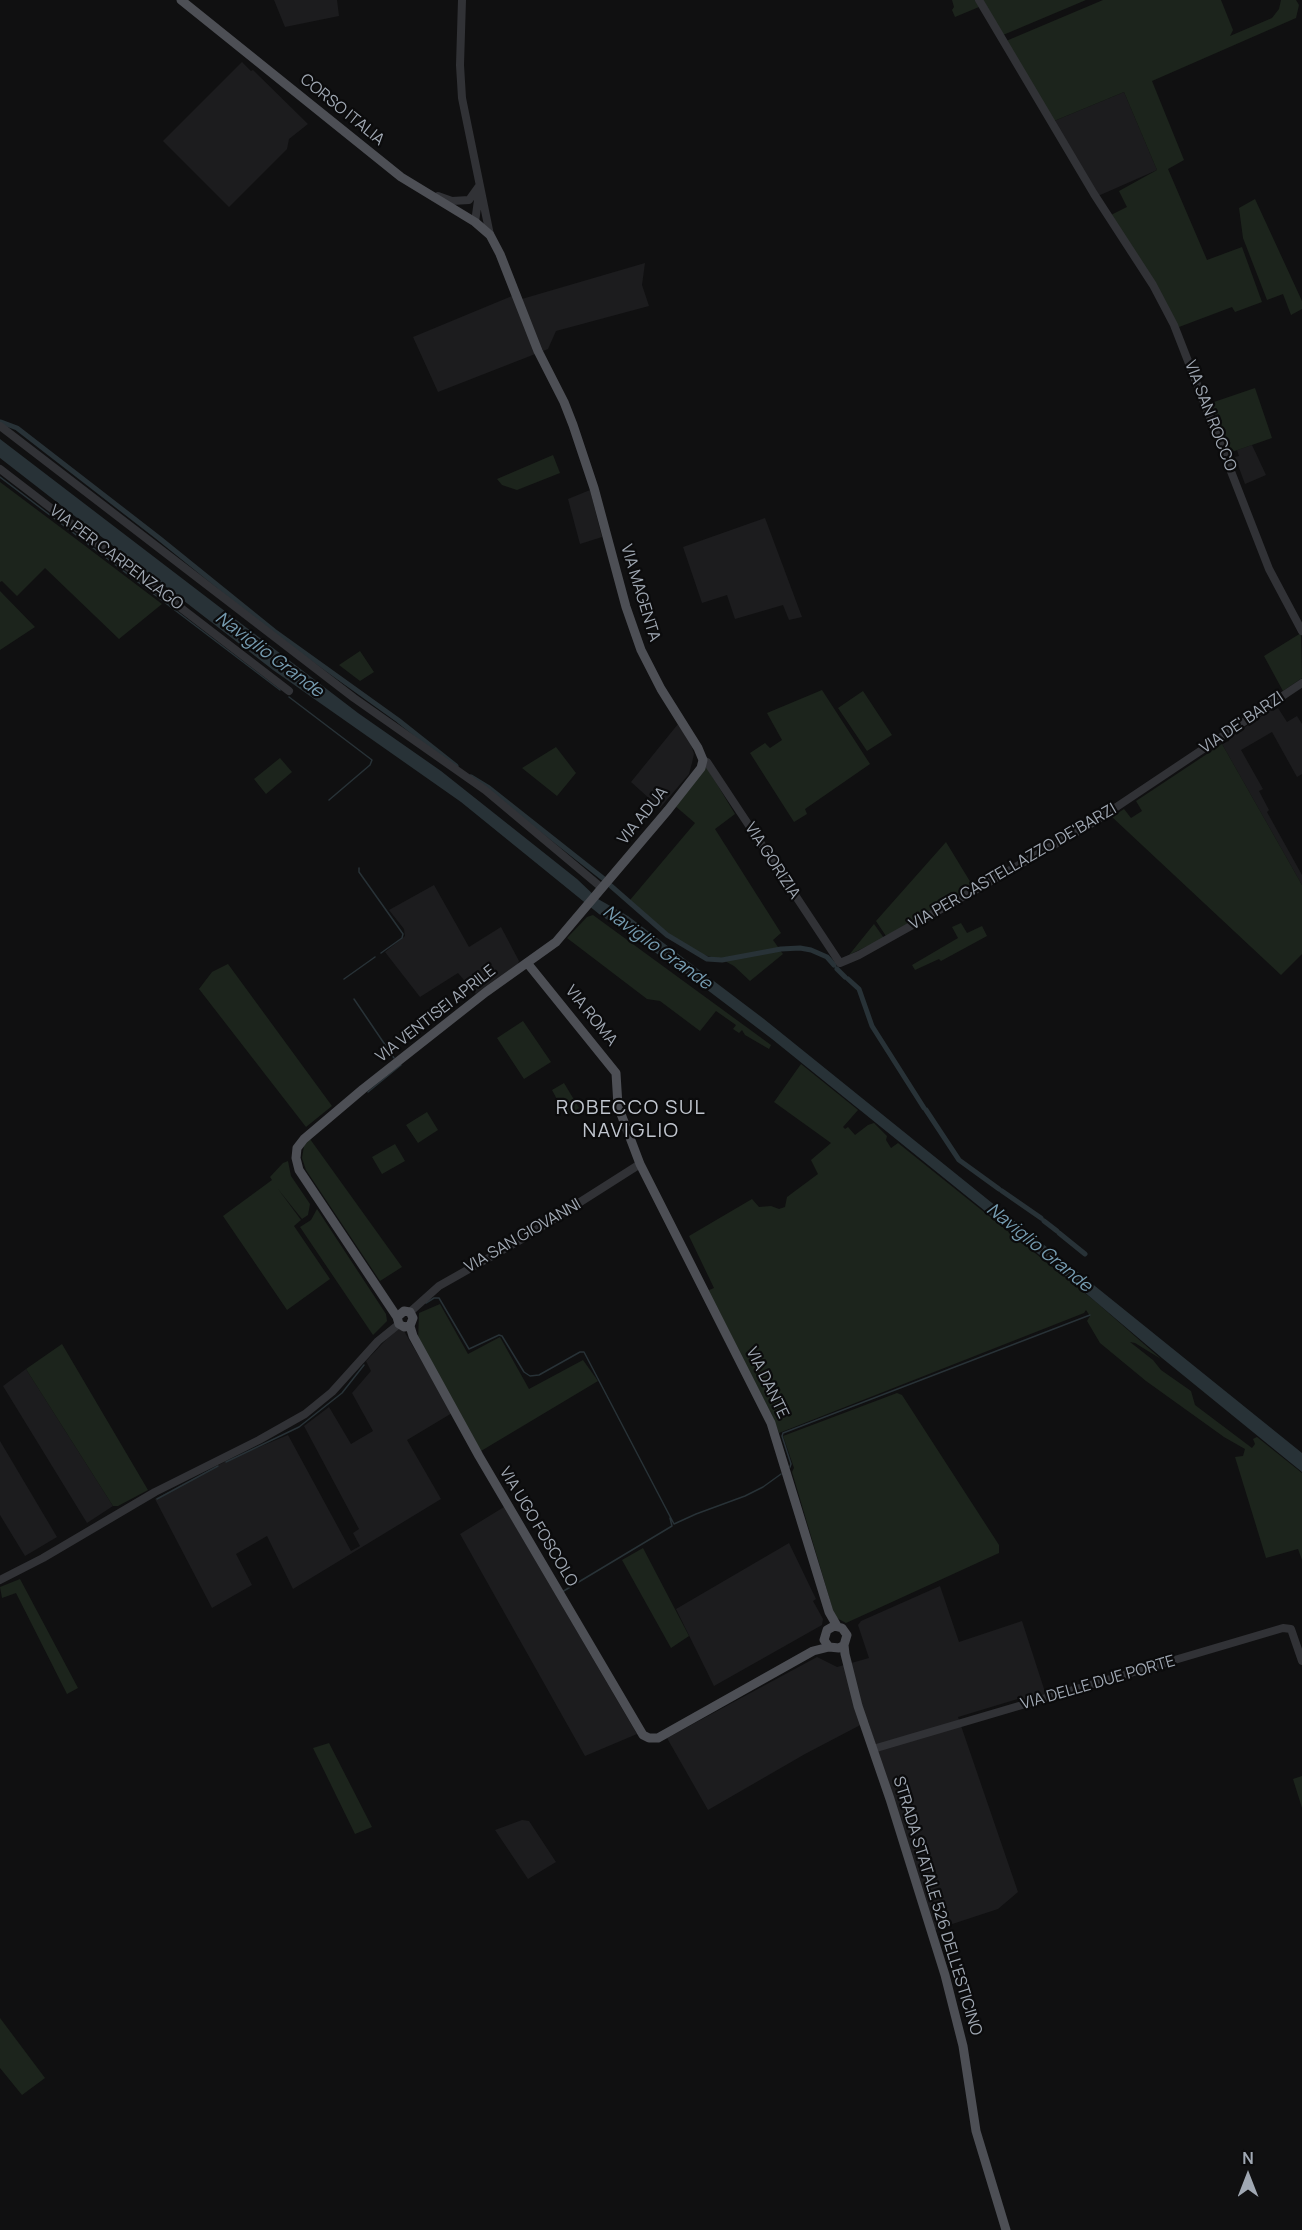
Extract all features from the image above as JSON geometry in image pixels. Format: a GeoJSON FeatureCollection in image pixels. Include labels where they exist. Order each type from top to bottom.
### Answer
{"type":"FeatureCollection","features":[{"type":"Feature","properties":{"kind":"main road","name":"CORSO ITALIA"},"geometry":{"type":"LineString","coordinates":[[181,0],[401,177],[426,194],[473,219],[490,235]]}},
{"type":"Feature","properties":{"kind":"main road","name":"VIA MAGENTA"},"geometry":{"type":"LineString","coordinates":[[490,235],[500,254],[538,351],[573,425],[594,488],[626,607],[637,639],[654,675],[703,760]]}},
{"type":"Feature","properties":{"kind":"main road","name":"VIA ADUA"},"geometry":{"type":"LineString","coordinates":[[600,891],[701,768],[703,760]]}},
{"type":"Feature","properties":{"kind":"main road"},"geometry":{"type":"LineString","coordinates":[[528,964],[556,942],[600,891]]}},
{"type":"Feature","properties":{"kind":"main road"},"geometry":{"type":"LineString","coordinates":[[539,975],[537,964],[542,953]]}},
{"type":"Feature","properties":{"kind":"main road","name":"VIA ROMA"},"geometry":{"type":"LineString","coordinates":[[528,964],[614,1069],[618,1077]]}},
{"type":"Feature","properties":{"kind":"main road","name":"VIA VENTISEI APRILE"},"geometry":{"type":"LineString","coordinates":[[398,1321],[299,1170],[296,1158],[297,1148],[304,1139],[363,1089],[486,992],[528,964]]}},
{"type":"Feature","properties":{"kind":"main road","name":"VIA DANTE"},"geometry":{"type":"LineString","coordinates":[[618,1077],[618,1106],[640,1164],[771,1423],[826,1603],[837,1626]]}},
{"type":"Feature","properties":{"kind":"main road"},"geometry":{"type":"LineString","coordinates":[[404,1311],[410,1312],[413,1318],[410,1326],[404,1327],[398,1321],[404,1311]]}},
{"type":"Feature","properties":{"kind":"main road","name":"VIA UGO FOSCOLO"},"geometry":{"type":"LineString","coordinates":[[410,1326],[413,1336],[478,1456],[643,1735],[658,1738],[808,1654]]}},
{"type":"Feature","properties":{"kind":"main road"},"geometry":{"type":"LineString","coordinates":[[837,1626],[846,1633],[847,1638],[836,1647],[808,1654],[824,1637],[828,1629],[837,1626]]}},
{"type":"Feature","properties":{"kind":"main road"},"geometry":{"type":"LineString","coordinates":[[824,1637],[836,1647]]}},
{"type":"Feature","properties":{"kind":"main road","name":"STRADA STATALE 526 DELL'ESTICINO"},"geometry":{"type":"LineString","coordinates":[[836,1647],[847,1663],[945,1975],[963,2046],[976,2131],[1006,2230]]}},
{"type":"Feature","properties":{"kind":"street"},"geometry":{"type":"LineString","coordinates":[[462,0],[460,65],[462,98],[490,235]]}},
{"type":"Feature","properties":{"kind":"street","name":"VIA SAN ROCCO"},"geometry":{"type":"LineString","coordinates":[[979,0],[1034,96],[1153,285],[1180,337],[1269,569],[1302,631]]}},
{"type":"Feature","properties":{"kind":"street"},"geometry":{"type":"LineString","coordinates":[[426,194],[461,202],[474,196],[480,186]]}},
{"type":"Feature","properties":{"kind":"street"},"geometry":{"type":"LineString","coordinates":[[473,219],[480,186]]}},
{"type":"Feature","properties":{"kind":"street"},"geometry":{"type":"LineString","coordinates":[[473,219],[484,209]]}},
{"type":"Feature","properties":{"kind":"street"},"geometry":{"type":"LineString","coordinates":[[0,426],[354,698],[485,790],[600,891]]}},
{"type":"Feature","properties":{"kind":"street","name":"VIA PER CARPENZAGO"},"geometry":{"type":"LineString","coordinates":[[0,469],[289,691]]}},
{"type":"Feature","properties":{"kind":"street","name":"VIA DE' BARZI"},"geometry":{"type":"LineString","coordinates":[[1182,764],[1302,683]]}},
{"type":"Feature","properties":{"kind":"street","name":"VIA GORIZIA"},"geometry":{"type":"LineString","coordinates":[[703,760],[707,762],[840,963]]}},
{"type":"Feature","properties":{"kind":"street","name":"VIA PER CASTELLAZZO DE'BARZI"},"geometry":{"type":"LineString","coordinates":[[840,963],[886,940],[1094,822],[1182,764]]}},
{"type":"Feature","properties":{"kind":"street","name":"VIA SAN GIOVANNI"},"geometry":{"type":"LineString","coordinates":[[410,1312],[439,1286],[548,1224],[640,1164]]}},
{"type":"Feature","properties":{"kind":"street"},"geometry":{"type":"LineString","coordinates":[[0,1580],[43,1558],[154,1492],[259,1440],[304,1414],[332,1392],[398,1321]]}},
{"type":"Feature","properties":{"kind":"street","name":"VIA DELLE DUE PORTE"},"geometry":{"type":"LineString","coordinates":[[873,1749],[1283,1628],[1291,1629],[1302,1660]]}},
{"type":"Feature","properties":{"kind":"shaded area"},"geometry":{"type":"Polygon","coordinates":[[[274,0],[337,0],[339,16],[285,27],[274,0]]]}},
{"type":"Feature","properties":{"kind":"shaded area"},"geometry":{"type":"Polygon","coordinates":[[[952,0],[975,0],[979,7],[955,17],[952,0]]]}},
{"type":"Feature","properties":{"kind":"shaded area"},"geometry":{"type":"Polygon","coordinates":[[[983,0],[1086,0],[1003,35],[983,0]]]}},
{"type":"Feature","properties":{"kind":"shaded area"},"geometry":{"type":"Polygon","coordinates":[[[1103,0],[1221,0],[1233,30],[1230,36],[1272,18],[1279,9],[1281,0],[1296,0],[1299,5],[1296,18],[1152,81],[1184,160],[1168,169],[1207,260],[1242,247],[1262,302],[1235,312],[1232,307],[1179,327],[1111,215],[1127,207],[1119,191],[1157,170],[1124,92],[1054,121],[1006,41],[1103,0]]]}},
{"type":"Feature","properties":{"kind":"shaded area"},"geometry":{"type":"Polygon","coordinates":[[[242,62],[308,124],[289,139],[287,149],[229,207],[163,141],[242,62]]]}},
{"type":"Feature","properties":{"kind":"shaded area"},"geometry":{"type":"Polygon","coordinates":[[[1124,92],[1157,170],[1098,196],[1054,121],[1124,92]]]}},
{"type":"Feature","properties":{"kind":"shaded area"},"geometry":{"type":"Polygon","coordinates":[[[1255,199],[1302,301],[1302,309],[1291,315],[1283,294],[1267,300],[1243,238],[1239,208],[1255,199]]]}},
{"type":"Feature","properties":{"kind":"shaded area"},"geometry":{"type":"Polygon","coordinates":[[[645,263],[642,285],[649,306],[556,331],[548,349],[438,392],[413,337],[512,296],[515,301],[645,263]]]}},
{"type":"Feature","properties":{"kind":"shaded area"},"geometry":{"type":"Polygon","coordinates":[[[1255,388],[1272,438],[1229,453],[1211,403],[1255,388]]]}},
{"type":"Feature","properties":{"kind":"shaded area"},"geometry":{"type":"Polygon","coordinates":[[[1252,445],[1266,475],[1245,484],[1235,457],[1239,456],[1237,450],[1252,445]]]}},
{"type":"Feature","properties":{"kind":"shaded area"},"geometry":{"type":"Polygon","coordinates":[[[553,455],[560,473],[517,490],[502,485],[497,479],[553,455]]]}},
{"type":"Feature","properties":{"kind":"shaded area"},"geometry":{"type":"Polygon","coordinates":[[[0,482],[162,604],[119,639],[45,568],[17,596],[2,581],[0,582],[0,482]]]}},
{"type":"Feature","properties":{"kind":"shaded area"},"geometry":{"type":"Polygon","coordinates":[[[590,490],[602,537],[580,544],[568,499],[590,490]]]}},
{"type":"Feature","properties":{"kind":"shaded area"},"geometry":{"type":"Polygon","coordinates":[[[765,518],[802,617],[789,620],[783,605],[735,619],[727,595],[702,603],[683,547],[765,518]]]}},
{"type":"Feature","properties":{"kind":"shaded area"},"geometry":{"type":"Polygon","coordinates":[[[0,591],[35,627],[0,650],[0,591]]]}},
{"type":"Feature","properties":{"kind":"shaded area"},"geometry":{"type":"Polygon","coordinates":[[[1301,633],[1302,678],[1283,691],[1264,656],[1301,633]]]}},
{"type":"Feature","properties":{"kind":"shaded area"},"geometry":{"type":"Polygon","coordinates":[[[360,651],[374,672],[360,681],[339,665],[360,651]]]}},
{"type":"Feature","properties":{"kind":"shaded area"},"geometry":{"type":"Polygon","coordinates":[[[822,690],[870,764],[805,809],[807,814],[794,822],[750,753],[765,743],[770,748],[782,740],[767,713],[822,690]]]}},
{"type":"Feature","properties":{"kind":"shaded area"},"geometry":{"type":"Polygon","coordinates":[[[863,691],[892,735],[867,751],[838,708],[863,691]]]}},
{"type":"Feature","properties":{"kind":"shaded area"},"geometry":{"type":"Polygon","coordinates":[[[1278,708],[1287,722],[1297,716],[1302,724],[1302,774],[1297,777],[1272,732],[1241,750],[1263,789],[1259,791],[1269,810],[1267,812],[1302,875],[1302,885],[1222,744],[1271,710],[1278,708]]]}},
{"type":"Feature","properties":{"kind":"shaded area"},"geometry":{"type":"Polygon","coordinates":[[[678,724],[694,754],[689,774],[660,808],[631,782],[678,724]]]}},
{"type":"Feature","properties":{"kind":"shaded area"},"geometry":{"type":"Polygon","coordinates":[[[1222,744],[1302,885],[1302,954],[1281,975],[1112,817],[1124,809],[1131,818],[1142,811],[1136,801],[1222,744]]]}},
{"type":"Feature","properties":{"kind":"shaded area"},"geometry":{"type":"Polygon","coordinates":[[[556,747],[576,773],[557,796],[522,768],[556,747]]]}},
{"type":"Feature","properties":{"kind":"shaded area"},"geometry":{"type":"Polygon","coordinates":[[[280,758],[292,772],[266,794],[254,779],[280,758]]]}},
{"type":"Feature","properties":{"kind":"shaded area"},"geometry":{"type":"Polygon","coordinates":[[[706,766],[735,814],[715,829],[781,933],[773,940],[783,954],[750,981],[734,966],[723,960],[692,952],[630,900],[695,823],[674,805],[706,766]]]}},
{"type":"Feature","properties":{"kind":"shaded area"},"geometry":{"type":"Polygon","coordinates":[[[946,842],[974,888],[886,936],[876,921],[946,842]]]}},
{"type":"Feature","properties":{"kind":"shaded area"},"geometry":{"type":"Polygon","coordinates":[[[434,885],[469,947],[501,927],[519,961],[517,967],[476,994],[458,973],[420,997],[385,952],[405,936],[404,929],[389,910],[434,885]]]}},
{"type":"Feature","properties":{"kind":"shaded area"},"geometry":{"type":"Polygon","coordinates":[[[593,915],[771,1045],[769,1049],[745,1035],[742,1030],[739,1033],[733,1029],[736,1025],[716,1011],[700,1031],[660,1001],[647,999],[567,938],[587,917],[593,915]]]}},
{"type":"Feature","properties":{"kind":"shaded area"},"geometry":{"type":"Polygon","coordinates":[[[961,923],[967,933],[982,926],[987,936],[941,961],[939,959],[915,970],[912,965],[958,938],[952,927],[961,923]]]}},
{"type":"Feature","properties":{"kind":"shaded area"},"geometry":{"type":"Polygon","coordinates":[[[874,924],[884,938],[849,955],[874,924]]]}},
{"type":"Feature","properties":{"kind":"shaded area"},"geometry":{"type":"Polygon","coordinates":[[[228,964],[332,1106],[306,1127],[199,989],[212,972],[228,964]]]}},
{"type":"Feature","properties":{"kind":"shaded area"},"geometry":{"type":"Polygon","coordinates":[[[523,1021],[551,1062],[524,1079],[497,1038],[523,1021]]]}},
{"type":"Feature","properties":{"kind":"shaded area"},"geometry":{"type":"Polygon","coordinates":[[[801,1064],[858,1110],[843,1127],[845,1129],[848,1127],[855,1135],[874,1123],[887,1136],[886,1140],[891,1148],[898,1143],[1096,1302],[1161,1359],[1130,1342],[1153,1360],[1161,1370],[1191,1391],[1195,1405],[1252,1448],[1255,1444],[1253,1439],[1257,1437],[1302,1473],[1302,1560],[1298,1549],[1266,1558],[1235,1457],[1243,1456],[1245,1449],[1224,1437],[1146,1381],[1100,1343],[1087,1321],[1090,1316],[1086,1310],[1084,1313],[779,1433],[771,1413],[707,1291],[714,1288],[689,1236],[752,1199],[759,1207],[771,1206],[779,1209],[785,1207],[787,1197],[818,1174],[811,1160],[831,1143],[774,1102],[801,1064]]]}},
{"type":"Feature","properties":{"kind":"shaded area"},"geometry":{"type":"Polygon","coordinates":[[[564,1083],[579,1108],[566,1116],[552,1090],[564,1083]]]}},
{"type":"Feature","properties":{"kind":"shaded area"},"geometry":{"type":"Polygon","coordinates":[[[427,1112],[438,1130],[418,1143],[406,1125],[427,1112]]]}},
{"type":"Feature","properties":{"kind":"shaded area"},"geometry":{"type":"Polygon","coordinates":[[[310,1139],[402,1267],[380,1281],[306,1170],[302,1158],[304,1146],[310,1139]]]}},
{"type":"Feature","properties":{"kind":"shaded area"},"geometry":{"type":"Polygon","coordinates":[[[395,1144],[405,1161],[382,1174],[372,1157],[395,1144]]]}},
{"type":"Feature","properties":{"kind":"shaded area"},"geometry":{"type":"Polygon","coordinates":[[[288,1161],[291,1176],[310,1204],[308,1215],[302,1219],[278,1189],[301,1220],[294,1226],[330,1279],[287,1310],[223,1216],[272,1180],[270,1177],[283,1163],[288,1161]]]}},
{"type":"Feature","properties":{"kind":"shaded area"},"geometry":{"type":"Polygon","coordinates":[[[317,1209],[386,1314],[387,1321],[373,1335],[300,1227],[311,1220],[317,1209]]]}},
{"type":"Feature","properties":{"kind":"shaded area"},"geometry":{"type":"Polygon","coordinates":[[[440,1304],[468,1354],[500,1337],[529,1389],[583,1360],[598,1381],[481,1451],[418,1341],[419,1313],[440,1304]]]}},
{"type":"Feature","properties":{"kind":"shaded area"},"geometry":{"type":"Polygon","coordinates":[[[398,1327],[404,1331],[452,1413],[407,1440],[441,1499],[293,1589],[267,1536],[236,1554],[252,1585],[212,1608],[155,1499],[228,1460],[288,1435],[351,1551],[360,1546],[353,1533],[359,1529],[304,1426],[329,1407],[351,1444],[373,1431],[352,1393],[371,1371],[366,1361],[398,1327]]]}},
{"type":"Feature","properties":{"kind":"shaded area"},"geometry":{"type":"Polygon","coordinates":[[[62,1344],[148,1490],[118,1506],[113,1506],[26,1369],[62,1344]]]}},
{"type":"Feature","properties":{"kind":"shaded area"},"geometry":{"type":"Polygon","coordinates":[[[26,1369],[113,1506],[87,1523],[3,1386],[26,1369]]]}},
{"type":"Feature","properties":{"kind":"shaded area"},"geometry":{"type":"Polygon","coordinates":[[[897,1393],[902,1395],[999,1545],[999,1553],[846,1623],[835,1617],[783,1436],[897,1393]]]}},
{"type":"Feature","properties":{"kind":"shaded area"},"geometry":{"type":"Polygon","coordinates":[[[0,1441],[57,1537],[25,1556],[0,1515],[0,1441]]]}},
{"type":"Feature","properties":{"kind":"shaded area"},"geometry":{"type":"Polygon","coordinates":[[[504,1507],[637,1734],[585,1756],[460,1534],[504,1507]]]}},
{"type":"Feature","properties":{"kind":"shaded area"},"geometry":{"type":"Polygon","coordinates":[[[789,1543],[816,1599],[813,1601],[823,1619],[822,1625],[714,1686],[676,1609],[789,1543]]]}},
{"type":"Feature","properties":{"kind":"shaded area"},"geometry":{"type":"Polygon","coordinates":[[[643,1548],[689,1636],[671,1648],[622,1560],[643,1548]]]}},
{"type":"Feature","properties":{"kind":"shaded area"},"geometry":{"type":"Polygon","coordinates":[[[20,1579],[78,1688],[67,1694],[16,1593],[2,1598],[0,1587],[20,1579]]]}},
{"type":"Feature","properties":{"kind":"shaded area"},"geometry":{"type":"Polygon","coordinates":[[[940,1586],[959,1642],[1022,1621],[1046,1695],[1023,1702],[1021,1698],[958,1717],[1018,1892],[998,1909],[934,1930],[868,1721],[708,1810],[667,1738],[817,1657],[837,1667],[869,1658],[858,1625],[861,1621],[940,1586]]]}},
{"type":"Feature","properties":{"kind":"shaded area"},"geometry":{"type":"Polygon","coordinates":[[[329,1743],[372,1827],[355,1834],[313,1748],[329,1743]]]}},
{"type":"Feature","properties":{"kind":"shaded area"},"geometry":{"type":"Polygon","coordinates":[[[1302,1776],[1302,1808],[1293,1779],[1302,1776]]]}},
{"type":"Feature","properties":{"kind":"shaded area"},"geometry":{"type":"Polygon","coordinates":[[[522,1820],[529,1821],[556,1862],[528,1879],[495,1830],[522,1820]]]}},
{"type":"Feature","properties":{"kind":"shaded area"},"geometry":{"type":"Polygon","coordinates":[[[0,2018],[45,2078],[22,2095],[0,2068],[0,2018]]]}},
{"type":"Feature","properties":{"kind":"water","name":"Naviglio Grande"},"geometry":{"type":"Polygon","coordinates":[[[0,439],[358,713],[441,771],[577,879],[598,899],[628,916],[764,1019],[1302,1453],[1302,1472],[1063,1274],[772,1039],[685,973],[599,914],[461,802],[273,670],[0,458],[0,439]]]}},
{"type":"Feature","properties":{"kind":"waterway"},"geometry":{"type":"LineString","coordinates":[[1,422],[17,428],[274,631],[398,720],[456,766]]}},
{"type":"Feature","properties":{"kind":"waterway"},"geometry":{"type":"LineString","coordinates":[[0,477],[280,690]]}},
{"type":"Feature","properties":{"kind":"waterway"},"geometry":{"type":"LineString","coordinates":[[289,697],[372,760],[370,765],[329,800]]}},
{"type":"Feature","properties":{"kind":"waterway"},"geometry":{"type":"LineString","coordinates":[[471,777],[489,788],[604,879]]}},
{"type":"Feature","properties":{"kind":"waterway"},"geometry":{"type":"LineString","coordinates":[[359,868],[359,872],[403,934],[402,938],[381,953]]}},
{"type":"Feature","properties":{"kind":"waterway","name":"Naviglio Grande"},"geometry":{"type":"LineString","coordinates":[[611,886],[667,935],[707,959],[722,960],[781,949],[800,948],[827,957],[834,965]]}},
{"type":"Feature","properties":{"kind":"waterway"},"geometry":{"type":"LineString","coordinates":[[344,979],[375,957]]}},
{"type":"Feature","properties":{"kind":"waterway"},"geometry":{"type":"LineString","coordinates":[[837,969],[845,977]]}},
{"type":"Feature","properties":{"kind":"waterway"},"geometry":{"type":"LineString","coordinates":[[848,979],[859,989],[872,1026],[924,1108]]}},
{"type":"Feature","properties":{"kind":"waterway"},"geometry":{"type":"LineString","coordinates":[[354,999],[394,1058]]}},
{"type":"Feature","properties":{"kind":"waterway"},"geometry":{"type":"LineString","coordinates":[[368,1092],[401,1065]]}},
{"type":"Feature","properties":{"kind":"waterway"},"geometry":{"type":"LineString","coordinates":[[926,1110],[959,1160],[999,1189]]}},
{"type":"Feature","properties":{"kind":"waterway"},"geometry":{"type":"LineString","coordinates":[[1002,1191],[1041,1218]]}},
{"type":"Feature","properties":{"kind":"waterway"},"geometry":{"type":"LineString","coordinates":[[1044,1221],[1057,1231]]}},
{"type":"Feature","properties":{"kind":"waterway"},"geometry":{"type":"LineString","coordinates":[[1059,1233],[1085,1254]]}},
{"type":"Feature","properties":{"kind":"waterway"},"geometry":{"type":"LineString","coordinates":[[426,1303],[439,1298],[469,1349],[499,1335],[502,1336],[524,1372],[530,1376],[539,1375],[580,1352],[584,1352],[674,1524],[745,1496],[781,1474]]}},
{"type":"Feature","properties":{"kind":"waterway"},"geometry":{"type":"LineString","coordinates":[[790,1467],[783,1433],[1090,1315]]}},
{"type":"Feature","properties":{"kind":"waterway"},"geometry":{"type":"LineString","coordinates":[[226,1462],[299,1427],[342,1393],[364,1365]]}},
{"type":"Feature","properties":{"kind":"waterway"},"geometry":{"type":"LineString","coordinates":[[157,1499],[218,1466]]}},
{"type":"Feature","properties":{"kind":"waterway"},"geometry":{"type":"LineString","coordinates":[[562,1592],[672,1526],[670,1518]]}},
{"type":"Feature","properties":{"kind":"district","name":"ROBECCO SUL NAVIGLIO"},"geometry":{"type":"Point","coordinates":[631,1120]}}]}
